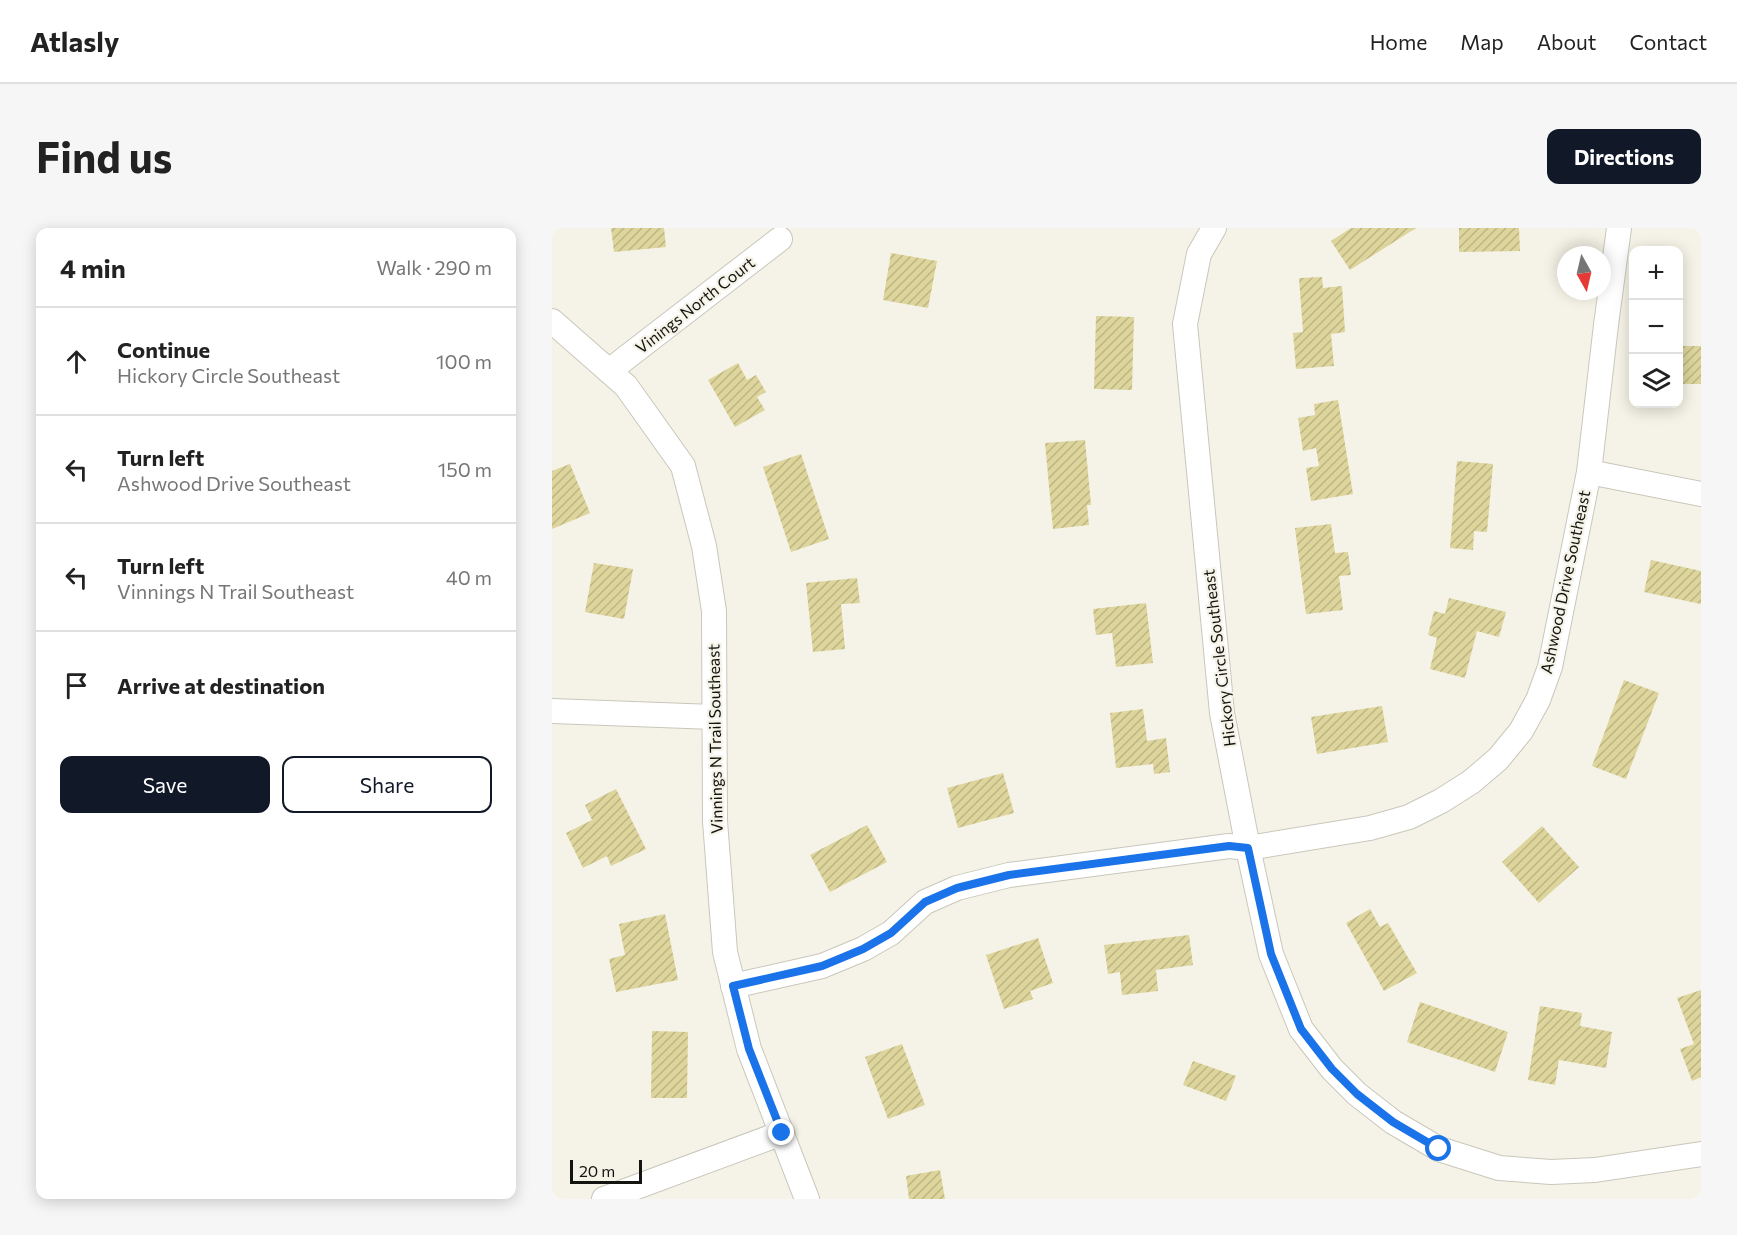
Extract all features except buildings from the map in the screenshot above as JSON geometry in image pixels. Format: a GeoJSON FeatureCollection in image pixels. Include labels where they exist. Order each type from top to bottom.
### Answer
{"type":"FeatureCollection","features":[{"type":"Feature","properties":{"kind":"street","name":"Hickory Circle Southeast"},"geometry":{"type":"LineString","coordinates":[[1214,228],[1199,254],[1185,324],[1222,713],[1271,954],[1301,1029],[1332,1069],[1357,1094],[1393,1122],[1439,1149],[1498,1168],[1551,1172],[1595,1170],[1701,1154]]}},
{"type":"Feature","properties":{"kind":"street","name":"Ashwood Drive Southeast"},"geometry":{"type":"LineString","coordinates":[[733,986],[822,966],[863,949],[891,933],[925,902],[957,888],[1009,875],[1229,846],[1248,848],[1370,828],[1409,816],[1441,801],[1471,782],[1498,759],[1521,731],[1538,700],[1550,667],[1588,471],[1619,228]]}},
{"type":"Feature","properties":{"kind":"street","name":"Vinings North Court"},"geometry":{"type":"LineString","coordinates":[[609,371],[780,238]]}},
{"type":"Feature","properties":{"kind":"street","name":"Vinnings N Trail Southeast"},"geometry":{"type":"LineString","coordinates":[[552,321],[626,386],[683,466],[704,546],[714,611],[715,821],[725,952],[749,1049],[807,1199]]}},
{"type":"Feature","properties":{"kind":"street"},"geometry":{"type":"LineString","coordinates":[[1588,471],[1701,494]]}},
{"type":"Feature","properties":{"kind":"street"},"geometry":{"type":"LineString","coordinates":[[552,711],[714,717]]}},
{"type":"Feature","properties":{"kind":"street"},"geometry":{"type":"LineString","coordinates":[[604,1199],[782,1133]]}},
{"type":"Feature","properties":{"kind":"route"},"geometry":{"type":"LineString","coordinates":[[782,1133],[749,1049],[733,986],[822,966],[863,949],[891,933],[925,902],[957,888],[1009,875],[1229,846],[1248,848],[1271,954],[1301,1029],[1332,1069],[1357,1094],[1393,1122],[1439,1149]]}}]}
